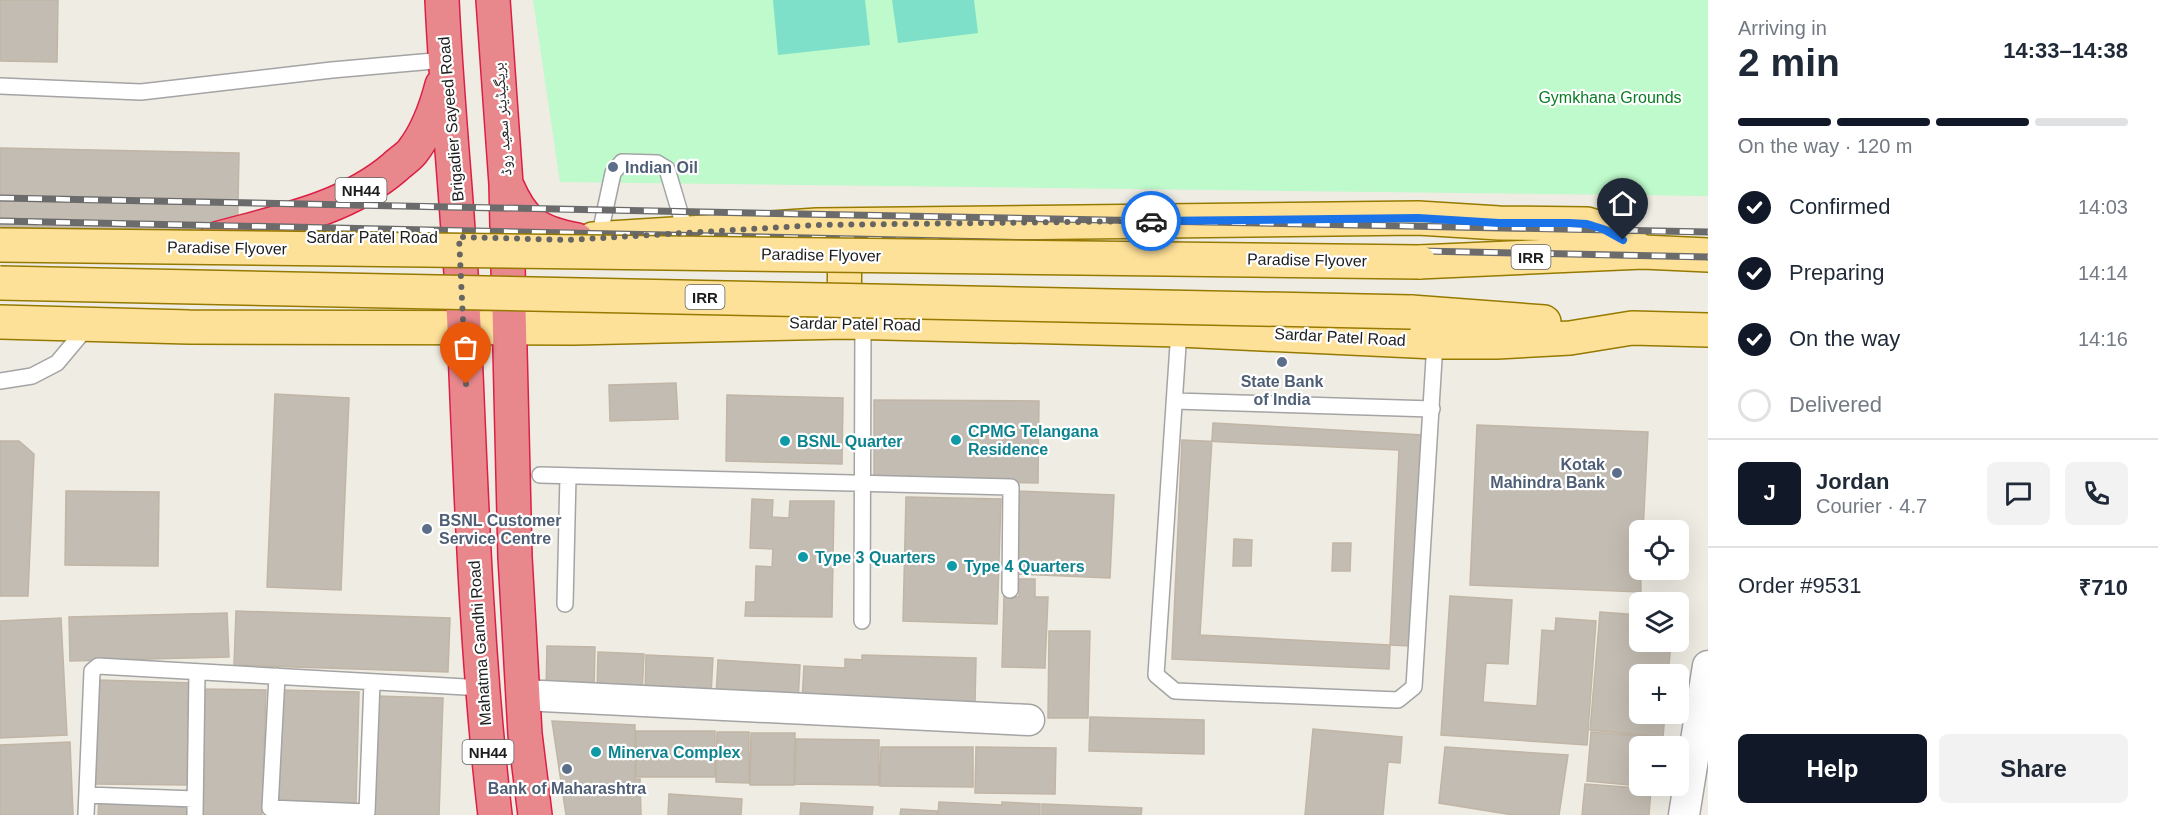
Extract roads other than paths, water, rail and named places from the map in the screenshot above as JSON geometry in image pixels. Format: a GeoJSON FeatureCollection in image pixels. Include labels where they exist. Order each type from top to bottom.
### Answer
{"type":"FeatureCollection","features":[{"type":"Feature","properties":{"kind":"highway","name":"Brigadier Sayeed Road"},"geometry":{"type":"LineString","coordinates":[[442,0],[459,237]]}},
{"type":"Feature","properties":{"kind":"highway","name":"بریگیڈیئر سعید روڈ"},"geometry":{"type":"LineString","coordinates":[[493,0],[508,239]]}},
{"type":"Feature","properties":{"kind":"highway","name":"NH44"},"geometry":{"type":"LineString","coordinates":[[216,239],[313,212],[353,195],[382,178],[411,153],[428,127],[440,94],[445,64]]}},
{"type":"Feature","properties":{"kind":"highway","name":"IRR"},"geometry":{"type":"LineString","coordinates":[[506,184],[515,206],[531,224],[553,236],[588,239]]}},
{"type":"Feature","properties":{"kind":"highway","name":"NH44"},"geometry":{"type":"LineString","coordinates":[[459,237],[464,327]]}},
{"type":"Feature","properties":{"kind":"highway","name":"NH44"},"geometry":{"type":"LineString","coordinates":[[508,239],[515,556],[525,734],[535,815]]}},
{"type":"Feature","properties":{"kind":"highway","name":"Mahatma Gandhi Road"},"geometry":{"type":"LineString","coordinates":[[464,327],[475,570],[495,815]]}},
{"type":"Feature","properties":{"kind":"main road","name":"Sardar Patel Road"},"geometry":{"type":"LineString","coordinates":[[0,240],[459,237],[588,239],[845,225],[1418,218],[1499,223],[1587,224],[1603,229],[1642,252],[1708,255]]}},
{"type":"Feature","properties":{"kind":"main road"},"geometry":{"type":"LineString","coordinates":[[845,225],[854,323]]}},
{"type":"Feature","properties":{"kind":"main road"},"geometry":{"type":"LineString","coordinates":[[105,324],[124,239]]}},
{"type":"Feature","properties":{"kind":"main road","name":"Paradise Flyover"},"geometry":{"type":"LineString","coordinates":[[0,245],[1419,262],[1642,252]]}},
{"type":"Feature","properties":{"kind":"main road","name":"IRR"},"geometry":{"type":"LineString","coordinates":[[0,283],[1411,312],[1632,328]]}},
{"type":"Feature","properties":{"kind":"main road","name":"Sardar Patel Road"},"geometry":{"type":"LineString","coordinates":[[0,322],[464,327],[854,323],[1179,330],[1435,342],[1497,342],[1570,338],[1632,328],[1708,330]]}},
{"type":"Feature","properties":{"kind":"street"},"geometry":{"type":"LineString","coordinates":[[1684,815],[1708,666]]}},
{"type":"Feature","properties":{"kind":"street"},"geometry":{"type":"LineString","coordinates":[[522,695],[1029,720]]}},
{"type":"Feature","properties":{"kind":"lane"},"geometry":{"type":"LineString","coordinates":[[0,86],[141,92],[332,70],[445,64]]}},
{"type":"Feature","properties":{"kind":"lane"},"geometry":{"type":"LineString","coordinates":[[588,239],[613,173],[622,162],[657,163],[667,169],[686,233]]}},
{"type":"Feature","properties":{"kind":"lane"},"geometry":{"type":"LineString","coordinates":[[854,323],[862,483],[862,621]]}},
{"type":"Feature","properties":{"kind":"lane"},"geometry":{"type":"LineString","coordinates":[[0,381],[32,376],[57,363],[105,324]]}},
{"type":"Feature","properties":{"kind":"lane"},"geometry":{"type":"LineString","coordinates":[[1179,330],[1156,675],[1174,691],[1398,700],[1414,687],[1435,342]]}},
{"type":"Feature","properties":{"kind":"lane"},"geometry":{"type":"LineString","coordinates":[[1174,401],[1432,409]]}},
{"type":"Feature","properties":{"kind":"lane"},"geometry":{"type":"LineString","coordinates":[[540,475],[1011,488],[1010,590]]}},
{"type":"Feature","properties":{"kind":"lane"},"geometry":{"type":"LineString","coordinates":[[565,604],[568,476]]}},
{"type":"Feature","properties":{"kind":"lane"},"geometry":{"type":"LineString","coordinates":[[86,815],[92,671],[98,666],[483,688]]}},
{"type":"Feature","properties":{"kind":"lane"},"geometry":{"type":"LineString","coordinates":[[195,815],[196,672]]}},
{"type":"Feature","properties":{"kind":"lane"},"geometry":{"type":"LineString","coordinates":[[277,676],[270,808],[367,812],[372,682]]}},
{"type":"Feature","properties":{"kind":"lane"},"geometry":{"type":"LineString","coordinates":[[87,795],[195,799]]}},
{"type":"Feature","properties":{"kind":"railway"},"geometry":{"type":"LineString","coordinates":[[0,198],[1708,232]]}},
{"type":"Feature","properties":{"kind":"railway"},"geometry":{"type":"LineString","coordinates":[[0,221],[1708,257]]}},
{"type":"Feature","properties":{"kind":"place","name":"Indian Oil"},"geometry":{"type":"Point","coordinates":[613,167]}},
{"type":"Feature","properties":{"kind":"place","name":"State Bank of India"},"geometry":{"type":"Point","coordinates":[1282,362]}},
{"type":"Feature","properties":{"kind":"place","name":"CPMG Telangana Residence"},"geometry":{"type":"Point","coordinates":[956,440]}},
{"type":"Feature","properties":{"kind":"place","name":"BSNL Quarter"},"geometry":{"type":"Point","coordinates":[785,441]}},
{"type":"Feature","properties":{"kind":"place","name":"Kotak Mahindra Bank"},"geometry":{"type":"Point","coordinates":[1617,473]}},
{"type":"Feature","properties":{"kind":"place","name":"BSNL Customer Service Centre"},"geometry":{"type":"Point","coordinates":[427,529]}},
{"type":"Feature","properties":{"kind":"place","name":"Type 3 Quarters"},"geometry":{"type":"Point","coordinates":[803,557]}},
{"type":"Feature","properties":{"kind":"place","name":"Type 4 Quarters"},"geometry":{"type":"Point","coordinates":[952,566]}},
{"type":"Feature","properties":{"kind":"place","name":"Minerva Complex"},"geometry":{"type":"Point","coordinates":[596,752]}},
{"type":"Feature","properties":{"kind":"place","name":"Bank of Maharashtra"},"geometry":{"type":"Point","coordinates":[567,769]}},
{"type":"Feature","properties":{"kind":"park label","name":"Gymkhana Grounds"},"geometry":{"type":"Point","coordinates":[1610,97]}}]}
